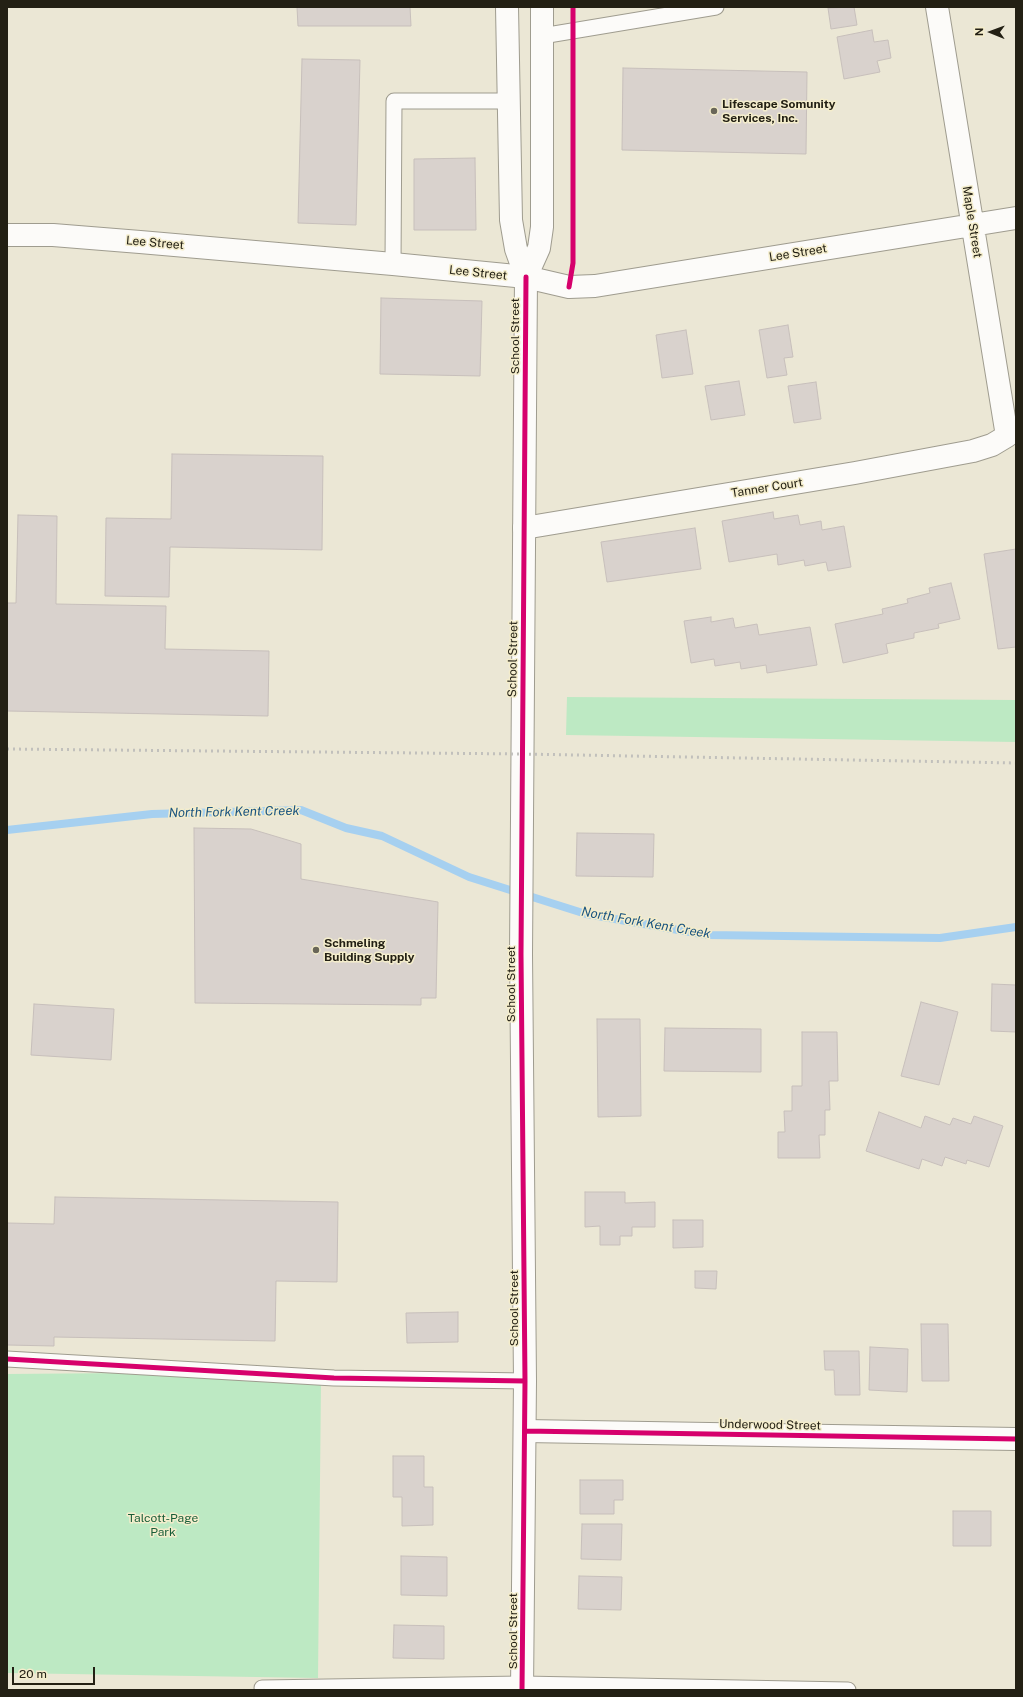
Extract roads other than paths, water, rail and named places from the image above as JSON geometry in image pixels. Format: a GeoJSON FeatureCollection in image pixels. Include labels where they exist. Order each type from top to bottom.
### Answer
{"type":"FeatureCollection","features":[{"type":"Feature","properties":{"kind":"street","name":"School Street"},"geometry":{"type":"LineString","coordinates":[[507,7],[511,220],[516,248],[526,277],[521,954],[525,1431],[522,1687]]}},
{"type":"Feature","properties":{"kind":"street","name":"School Street"},"geometry":{"type":"LineString","coordinates":[[526,277],[539,248],[542,227],[542,7]]}},
{"type":"Feature","properties":{"kind":"street","name":"Maple Street"},"geometry":{"type":"LineString","coordinates":[[937,7],[1007,436]]}},
{"type":"Feature","properties":{"kind":"street","name":"Lee Street"},"geometry":{"type":"LineString","coordinates":[[7,234],[92,238],[393,264],[526,277],[569,287],[595,286],[1016,218]]}},
{"type":"Feature","properties":{"kind":"street","name":"Tanner Court"},"geometry":{"type":"LineString","coordinates":[[524,528],[844,475],[973,451],[992,445],[1007,436]]}},
{"type":"Feature","properties":{"kind":"street","name":"Underwood Street"},"geometry":{"type":"LineString","coordinates":[[525,1431],[1016,1440]]}},
{"type":"Feature","properties":{"kind":"lane"},"geometry":{"type":"LineString","coordinates":[[542,36],[716,7]]}},
{"type":"Feature","properties":{"kind":"lane"},"geometry":{"type":"LineString","coordinates":[[393,264],[394,101],[509,101]]}},
{"type":"Feature","properties":{"kind":"lane"},"geometry":{"type":"LineString","coordinates":[[7,1359],[334,1378],[524,1381]]}},
{"type":"Feature","properties":{"kind":"lane"},"geometry":{"type":"LineString","coordinates":[[262,1688],[522,1687],[848,1690]]}},
{"type":"Feature","properties":{"kind":"waterway","name":"North Fork Kent Creek"},"geometry":{"type":"LineString","coordinates":[[7,830],[152,814],[301,810],[346,828],[382,836],[469,877],[586,914],[707,935],[940,938],[1016,927]]}},
{"type":"Feature","properties":{"kind":"railway"},"geometry":{"type":"LineString","coordinates":[[7,749],[522,754],[1016,763]]}},
{"type":"Feature","properties":{"kind":"place","name":"Lifescape Somunity Services, Inc."},"geometry":{"type":"Point","coordinates":[714,111]}},
{"type":"Feature","properties":{"kind":"place","name":"Schmeling Building Supply"},"geometry":{"type":"Point","coordinates":[316,950]}},
{"type":"Feature","properties":{"kind":"park label","name":"Talcott-Page Park"},"geometry":{"type":"Point","coordinates":[163,1525]}}]}
